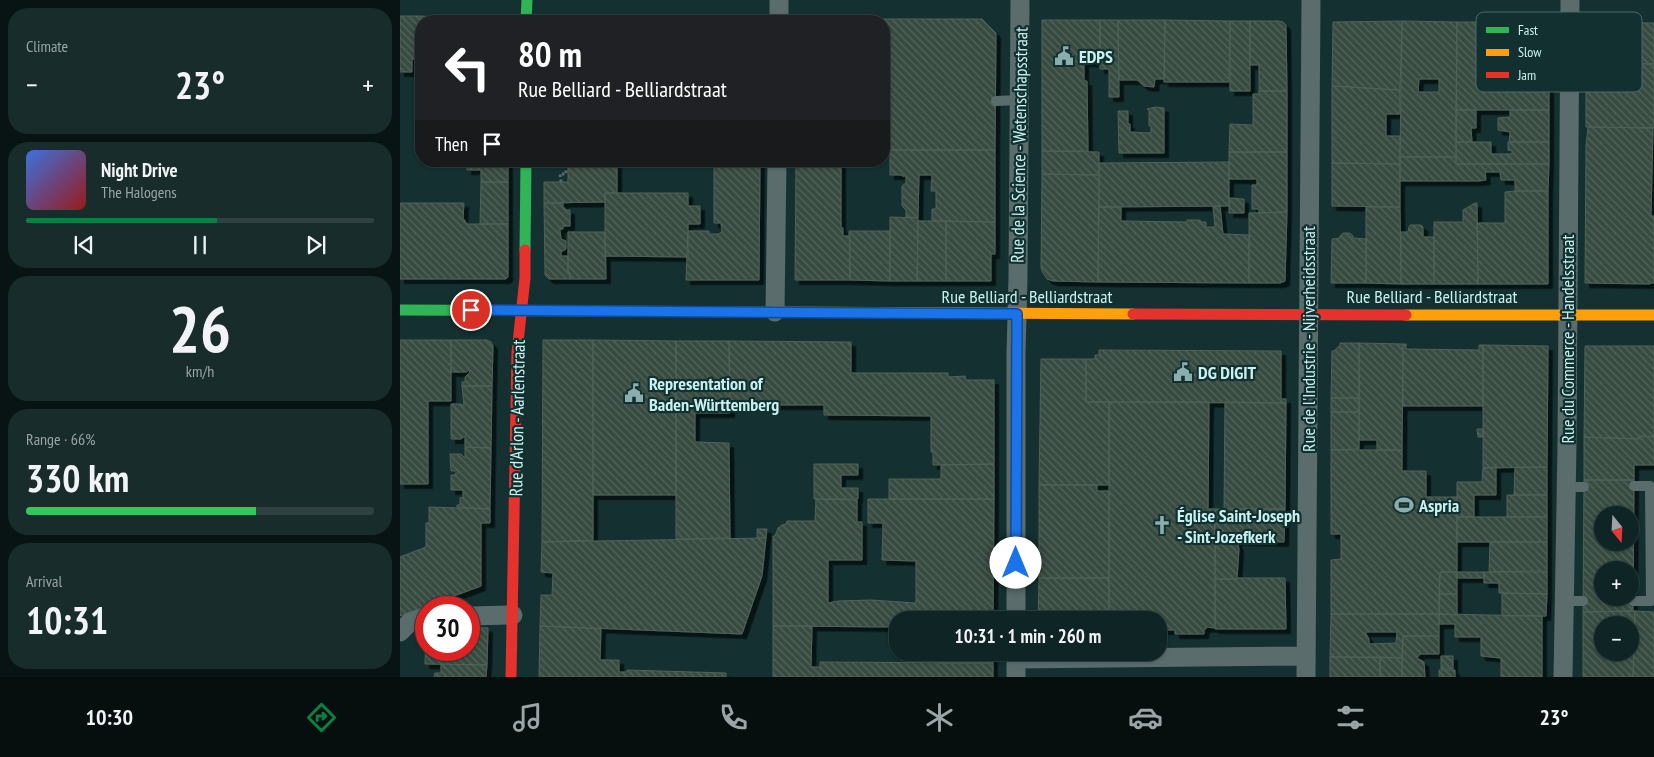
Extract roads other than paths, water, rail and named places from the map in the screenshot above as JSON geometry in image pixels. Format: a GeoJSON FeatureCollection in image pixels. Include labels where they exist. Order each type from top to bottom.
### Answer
{"type":"FeatureCollection","features":[{"type":"Feature","properties":{"kind":"main road"},"geometry":{"type":"LineString","coordinates":[[526,15],[527,0]]}},
{"type":"Feature","properties":{"kind":"main road","name":"Rue d'Arlon - Aarlenstraat"},"geometry":{"type":"LineString","coordinates":[[511,677],[517,352],[525,278],[526,167]]}},
{"type":"Feature","properties":{"kind":"main road","name":"Rue Belliard - Belliardstraat"},"geometry":{"type":"LineString","coordinates":[[400,310],[1017,314],[1654,315]]}},
{"type":"Feature","properties":{"kind":"street"},"geometry":{"type":"LineString","coordinates":[[779,0],[779,15]]}},
{"type":"Feature","properties":{"kind":"street","name":"Rue de la Science - Wetenschapsstraat"},"geometry":{"type":"LineString","coordinates":[[1016,611],[1020,0]]}},
{"type":"Feature","properties":{"kind":"street","name":"Rue de l'Industrie - Nijverheidsstraat"},"geometry":{"type":"LineString","coordinates":[[1306,677],[1310,0]]}},
{"type":"Feature","properties":{"kind":"street","name":"Rue du Commerce - Handelsstraat"},"geometry":{"type":"LineString","coordinates":[[1563,677],[1564,602],[1575,486],[1568,315],[1569,92]]}},
{"type":"Feature","properties":{"kind":"street"},"geometry":{"type":"LineString","coordinates":[[775,312],[777,167]]}},
{"type":"Feature","properties":{"kind":"street"},"geometry":{"type":"LineString","coordinates":[[480,616],[512,615]]}},
{"type":"Feature","properties":{"kind":"street"},"geometry":{"type":"LineString","coordinates":[[400,632],[410,622],[415,620]]}},
{"type":"Feature","properties":{"kind":"street"},"geometry":{"type":"LineString","coordinates":[[1016,663],[1306,656]]}},
{"type":"Feature","properties":{"kind":"lane"},"geometry":{"type":"LineString","coordinates":[[996,101],[1019,100]]}},
{"type":"Feature","properties":{"kind":"lane"},"geometry":{"type":"LineString","coordinates":[[1634,486],[1650,486],[1651,601],[1639,601]]}},
{"type":"Feature","properties":{"kind":"lane"},"geometry":{"type":"LineString","coordinates":[[1564,602],[1583,601]]}},
{"type":"Feature","properties":{"kind":"place","name":"EDPS"},"geometry":{"type":"Point","coordinates":[1064,56]}},
{"type":"Feature","properties":{"kind":"place","name":"DG DIGIT"},"geometry":{"type":"Point","coordinates":[1183,372]}},
{"type":"Feature","properties":{"kind":"place","name":"Representation of Baden-Württemberg"},"geometry":{"type":"Point","coordinates":[634,393]}},
{"type":"Feature","properties":{"kind":"place","name":"Aspria"},"geometry":{"type":"Point","coordinates":[1404,505]}},
{"type":"Feature","properties":{"kind":"place","name":"Église Saint-Joseph - Sint-Jozefkerk"},"geometry":{"type":"Point","coordinates":[1162,525]}}]}
